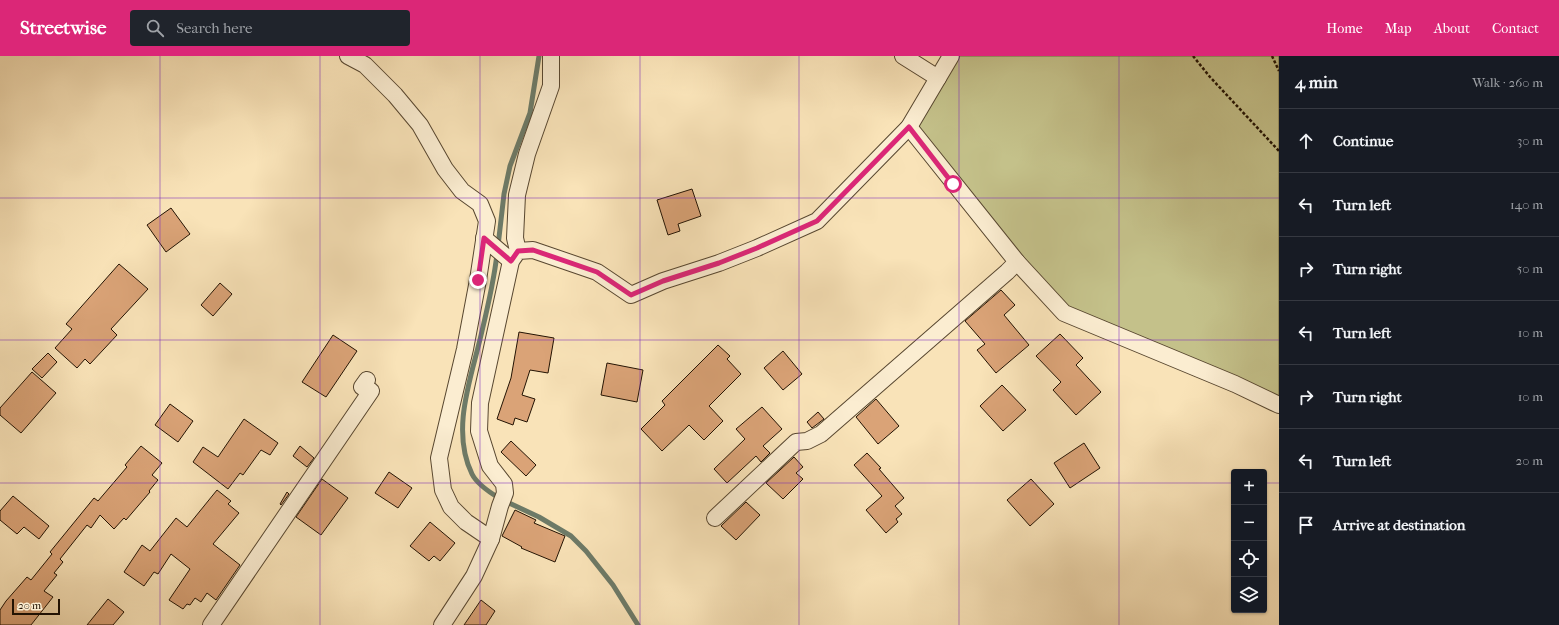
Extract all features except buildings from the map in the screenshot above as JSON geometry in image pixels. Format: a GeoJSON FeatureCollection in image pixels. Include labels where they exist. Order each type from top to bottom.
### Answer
{"type":"FeatureCollection","features":[{"type":"Feature","properties":{"kind":"street"},"geometry":{"type":"LineString","coordinates":[[348,56],[365,64],[395,95],[420,125],[445,169],[462,191],[480,204],[487,221],[465,349],[439,458],[443,490],[451,507],[466,522],[491,539]]}},
{"type":"Feature","properties":{"kind":"street"},"geometry":{"type":"LineString","coordinates":[[442,625],[474,576],[491,539],[505,493],[504,484],[490,466],[480,431],[480,403],[515,256],[517,196],[527,154],[551,86],[551,56]]}},
{"type":"Feature","properties":{"kind":"street"},"geometry":{"type":"LineString","coordinates":[[903,56],[938,78]]}},
{"type":"Feature","properties":{"kind":"street"},"geometry":{"type":"LineString","coordinates":[[484,238],[515,256],[533,250],[597,272],[631,295],[663,281],[719,263],[817,221],[909,127],[951,56]]}},
{"type":"Feature","properties":{"kind":"street"},"geometry":{"type":"LineString","coordinates":[[909,127],[1017,262],[1064,313],[1235,384],[1279,404]]}},
{"type":"Feature","properties":{"kind":"street"},"geometry":{"type":"LineString","coordinates":[[715,518],[796,442],[808,441],[821,434],[1017,262]]}},
{"type":"Feature","properties":{"kind":"street"},"geometry":{"type":"LineString","coordinates":[[211,625],[371,391],[362,387],[367,380]]}},
{"type":"Feature","properties":{"kind":"path"},"geometry":{"type":"LineString","coordinates":[[1193,56],[1210,77],[1279,151]]}},
{"type":"Feature","properties":{"kind":"path"},"geometry":{"type":"LineString","coordinates":[[1272,56],[1279,71]]}},
{"type":"Feature","properties":{"kind":"shaded area"},"geometry":{"type":"Polygon","coordinates":[[[951,56],[1279,56],[1279,405],[1064,313],[909,127],[951,56]]]}},
{"type":"Feature","properties":{"kind":"waterway"},"geometry":{"type":"LineString","coordinates":[[498,246],[504,194],[510,166],[530,113],[539,56]]}},
{"type":"Feature","properties":{"kind":"waterway"},"geometry":{"type":"LineString","coordinates":[[497,254],[489,303],[465,402],[463,439],[466,457],[474,478],[484,488],[499,498]]}},
{"type":"Feature","properties":{"kind":"waterway"},"geometry":{"type":"LineString","coordinates":[[507,502],[539,517],[571,536],[586,551],[613,585],[638,625]]}},
{"type":"Feature","properties":{"kind":"route"},"geometry":{"type":"LineString","coordinates":[[478,280],[484,238],[511,261],[518,251],[533,250],[597,272],[631,295],[663,281],[719,263],[757,248],[817,221],[909,127],[953,184]]}}]}
